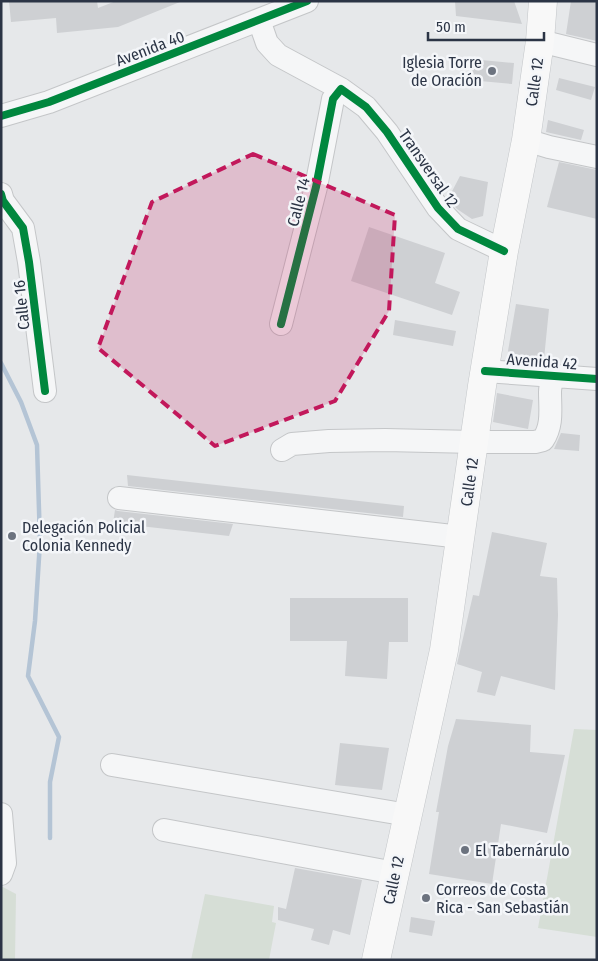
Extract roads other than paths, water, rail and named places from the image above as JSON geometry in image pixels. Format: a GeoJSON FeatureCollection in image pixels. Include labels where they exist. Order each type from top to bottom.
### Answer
{"type":"FeatureCollection","features":[{"type":"Feature","properties":{"kind":"main road","name":"Calle 12"},"geometry":{"type":"LineString","coordinates":[[376,960],[444,650],[504,251],[526,140],[540,41],[543,1]]}},
{"type":"Feature","properties":{"kind":"street","name":"Avenida 40"},"geometry":{"type":"LineString","coordinates":[[1,116],[49,102],[307,1]]}},
{"type":"Feature","properties":{"kind":"street","name":"Transversal 12"},"geometry":{"type":"LineString","coordinates":[[260,20],[267,43],[278,55],[341,88],[366,107],[382,126],[438,208],[458,229],[504,251]]}},
{"type":"Feature","properties":{"kind":"street"},"geometry":{"type":"LineString","coordinates":[[540,41],[597,55]]}},
{"type":"Feature","properties":{"kind":"street","name":"Calle 14"},"geometry":{"type":"LineString","coordinates":[[281,324],[316,187],[333,99],[341,88]]}},
{"type":"Feature","properties":{"kind":"street"},"geometry":{"type":"LineString","coordinates":[[526,140],[597,157]]}},
{"type":"Feature","properties":{"kind":"street","name":"Calle 16"},"geometry":{"type":"LineString","coordinates":[[1,194],[3,201],[23,228],[30,262],[45,391]]}},
{"type":"Feature","properties":{"kind":"street","name":"Avenida 42"},"geometry":{"type":"LineString","coordinates":[[485,371],[597,379]]}},
{"type":"Feature","properties":{"kind":"street"},"geometry":{"type":"LineString","coordinates":[[282,450],[292,444],[329,441],[535,442],[543,440],[551,422],[550,389],[552,376]]}},
{"type":"Feature","properties":{"kind":"street"},"geometry":{"type":"LineString","coordinates":[[119,498],[461,537]]}},
{"type":"Feature","properties":{"kind":"street"},"geometry":{"type":"LineString","coordinates":[[112,765],[408,815]]}},
{"type":"Feature","properties":{"kind":"street"},"geometry":{"type":"LineString","coordinates":[[1,814],[5,863],[1,874]]}},
{"type":"Feature","properties":{"kind":"street"},"geometry":{"type":"LineString","coordinates":[[164,830],[395,873]]}},
{"type":"Feature","properties":{"kind":"waterway"},"geometry":{"type":"LineString","coordinates":[[1,363],[21,402],[37,445],[40,542],[35,621],[28,676],[59,737],[50,782],[50,838]]}},
{"type":"Feature","properties":{"kind":"place","name":"Iglesia Torre de Oración"},"geometry":{"type":"Point","coordinates":[492,71]}},
{"type":"Feature","properties":{"kind":"place","name":"Delegación Policial Colonia Kennedy"},"geometry":{"type":"Point","coordinates":[12,536]}},
{"type":"Feature","properties":{"kind":"place","name":"El Tabernárulo"},"geometry":{"type":"Point","coordinates":[465,850]}},
{"type":"Feature","properties":{"kind":"place","name":"Correos de Costa Rica - San Sebastián"},"geometry":{"type":"Point","coordinates":[426,898]}}]}
